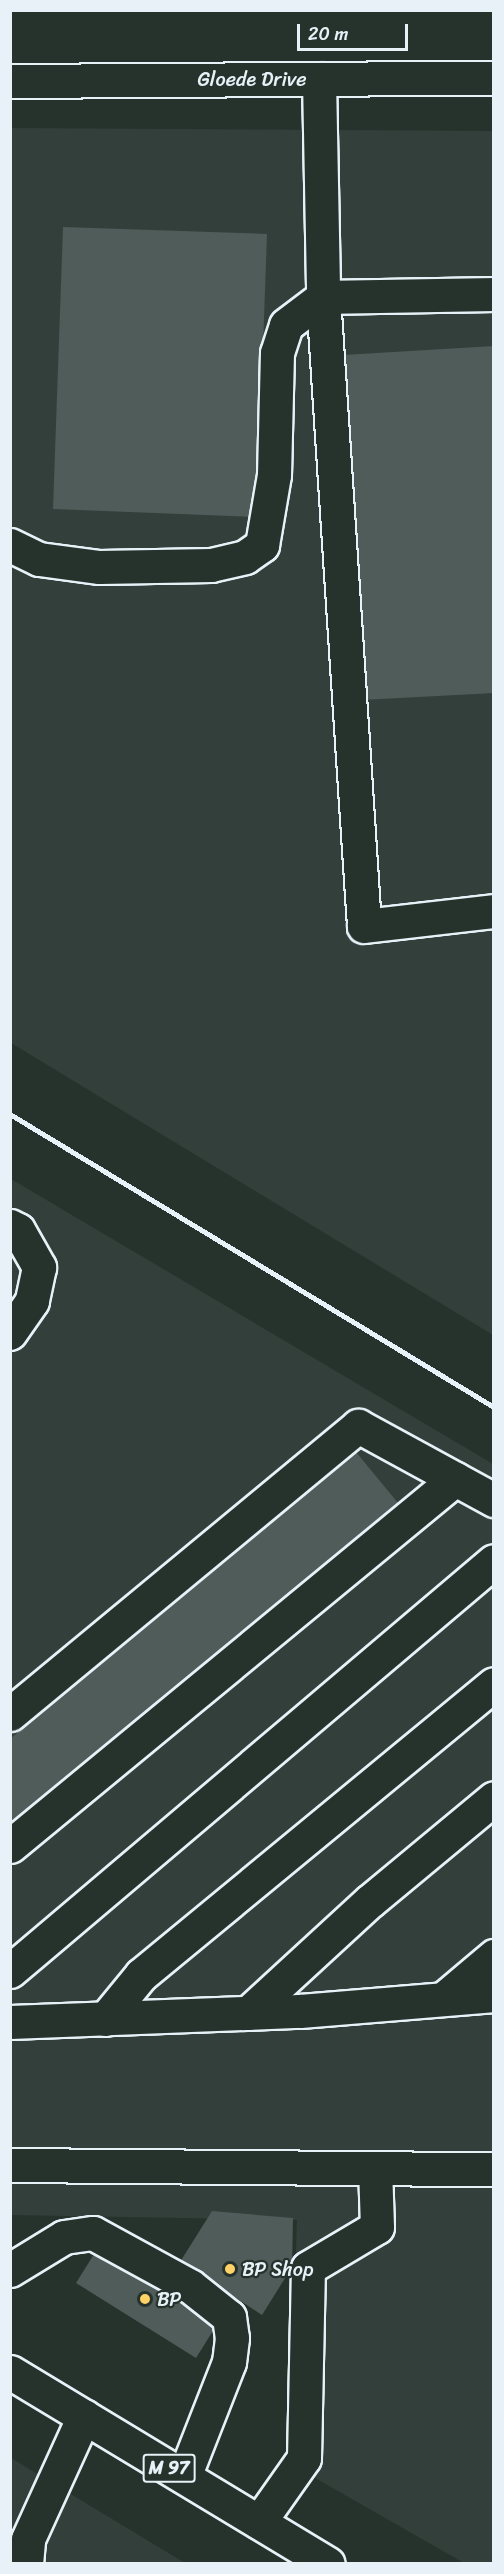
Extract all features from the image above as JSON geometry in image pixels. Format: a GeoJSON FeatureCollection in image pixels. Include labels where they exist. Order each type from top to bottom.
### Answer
{"type":"FeatureCollection","features":[{"type":"Feature","properties":{"kind":"street","name":"Gloede Drive"},"geometry":{"type":"LineString","coordinates":[[10,81],[494,78]]}},
{"type":"Feature","properties":{"kind":"street"},"geometry":{"type":"LineString","coordinates":[[319,79],[323,297],[364,926],[494,911]]}},
{"type":"Feature","properties":{"kind":"street"},"geometry":{"type":"LineString","coordinates":[[10,545],[39,559],[99,567],[211,565],[245,557],[262,545],[274,475],[277,353],[286,325],[323,297],[494,294]]}},
{"type":"Feature","properties":{"kind":"street"},"geometry":{"type":"LineString","coordinates":[[10,1226],[18,1230],[39,1267],[32,1301],[10,1333]]}},
{"type":"Feature","properties":{"kind":"street"},"geometry":{"type":"LineString","coordinates":[[10,1714],[358,1426],[494,1500]]}},
{"type":"Feature","properties":{"kind":"street"},"geometry":{"type":"LineString","coordinates":[[10,1846],[456,1479]]}},
{"type":"Feature","properties":{"kind":"street"},"geometry":{"type":"LineString","coordinates":[[10,1971],[494,1561]]}},
{"type":"Feature","properties":{"kind":"street"},"geometry":{"type":"LineString","coordinates":[[105,2019],[141,1975],[494,1684]]}},
{"type":"Feature","properties":{"kind":"street"},"geometry":{"type":"LineString","coordinates":[[248,2013],[370,1901],[494,1798]]}},
{"type":"Feature","properties":{"kind":"street"},"geometry":{"type":"LineString","coordinates":[[443,1999],[494,1956]]}},
{"type":"Feature","properties":{"kind":"street"},"geometry":{"type":"LineString","coordinates":[[10,2022],[248,2013],[494,1995]]}},
{"type":"Feature","properties":{"kind":"street"},"geometry":{"type":"LineString","coordinates":[[10,2165],[494,2169]]}},
{"type":"Feature","properties":{"kind":"street"},"geometry":{"type":"LineString","coordinates":[[259,2522],[304,2458],[308,2268],[377,2227],[375,2168]]}},
{"type":"Feature","properties":{"kind":"street"},"geometry":{"type":"LineString","coordinates":[[10,2270],[64,2237],[93,2233],[190,2286],[229,2317],[232,2338],[229,2362],[184,2477]]}},
{"type":"Feature","properties":{"kind":"street","name":"M 97"},"geometry":{"type":"LineString","coordinates":[[10,2372],[328,2564]]}},
{"type":"Feature","properties":{"kind":"street"},"geometry":{"type":"LineString","coordinates":[[26,2564],[28,2539],[35,2521],[84,2416]]}},
{"type":"Feature","properties":{"kind":"shaded area"},"geometry":{"type":"Polygon","coordinates":[[[10,128],[493,131],[493,1335],[11,1043],[10,128]]]}},
{"type":"Feature","properties":{"kind":"shaded area"},"geometry":{"type":"Polygon","coordinates":[[[11,1179],[493,1464],[493,2563],[464,2563],[289,2463],[297,2220],[11,2215],[11,1179]]]}},
{"type":"Feature","properties":{"kind":"shaded area"},"geometry":{"type":"Polygon","coordinates":[[[11,2458],[185,2563],[11,2563],[11,2458]]]}},
{"type":"Feature","properties":{"kind":"building"},"geometry":{"type":"Polygon","coordinates":[[[63,227],[267,234],[257,517],[53,509],[63,227]]]}},
{"type":"Feature","properties":{"kind":"building"},"geometry":{"type":"Polygon","coordinates":[[[494,346],[494,693],[362,700],[343,355],[494,346]]]}},
{"type":"Feature","properties":{"kind":"building"},"geometry":{"type":"Polygon","coordinates":[[[356,1452],[398,1503],[10,1825],[10,1739],[356,1452]]]}},
{"type":"Feature","properties":{"kind":"building"},"geometry":{"type":"Polygon","coordinates":[[[212,2211],[293,2218],[292,2267],[262,2315],[180,2262],[212,2211]]]}},
{"type":"Feature","properties":{"kind":"building"},"geometry":{"type":"Polygon","coordinates":[[[101,2243],[221,2318],[196,2358],[76,2283],[101,2243]]]}},
{"type":"Feature","properties":{"kind":"railway"},"geometry":{"type":"LineString","coordinates":[[10,1114],[494,1407]]}},
{"type":"Feature","properties":{"kind":"place","name":"BP Shop"},"geometry":{"type":"Point","coordinates":[230,2269]}},
{"type":"Feature","properties":{"kind":"place","name":"BP"},"geometry":{"type":"Point","coordinates":[145,2299]}}]}
